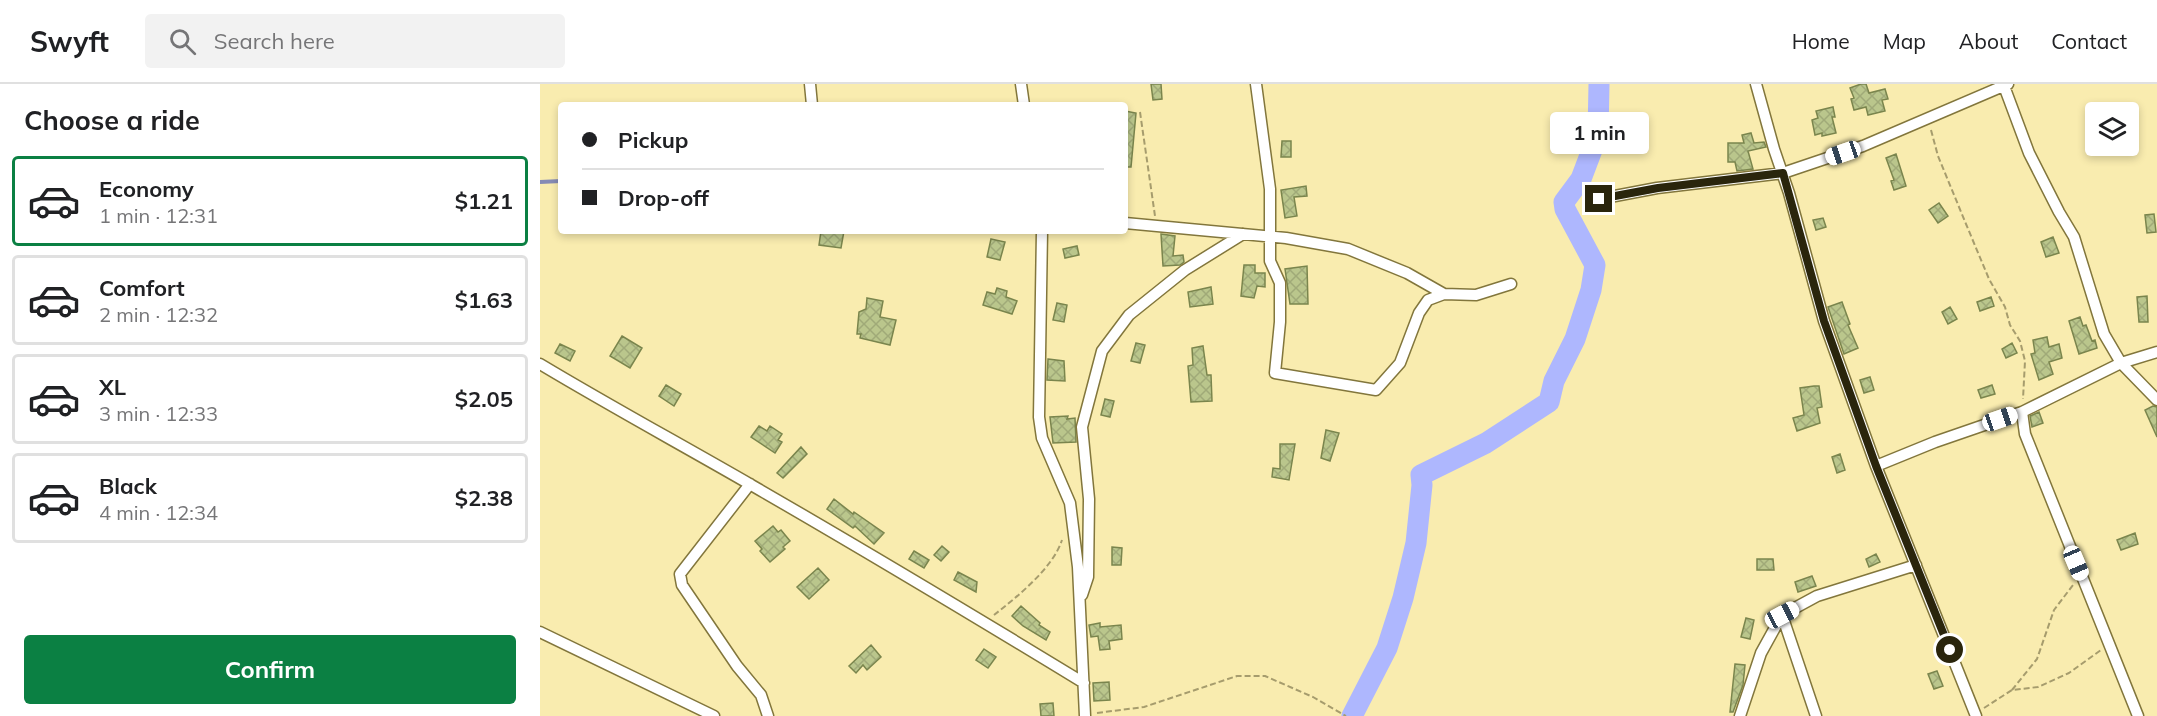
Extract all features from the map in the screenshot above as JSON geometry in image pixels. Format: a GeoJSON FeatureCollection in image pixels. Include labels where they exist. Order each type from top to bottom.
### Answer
{"type":"FeatureCollection","features":[{"type":"Feature","properties":{"kind":"street"},"geometry":{"type":"LineString","coordinates":[[810,84],[812,102]]}},
{"type":"Feature","properties":{"kind":"street"},"geometry":{"type":"LineString","coordinates":[[1021,84],[1024,102]]}},
{"type":"Feature","properties":{"kind":"street"},"geometry":{"type":"LineString","coordinates":[[1256,84],[1270,189],[1270,261],[1280,283],[1280,322],[1275,373],[1376,390],[1400,363],[1419,313],[1428,300],[1444,294],[1476,296],[1511,284]]}},
{"type":"Feature","properties":{"kind":"street"},"geometry":{"type":"LineString","coordinates":[[1756,84],[1824,321],[1876,466],[1976,715]]}},
{"type":"Feature","properties":{"kind":"street"},"geometry":{"type":"LineString","coordinates":[[1599,199],[1658,188],[1783,173],[1863,146],[2006,85],[2029,153],[2074,237],[2103,334],[2121,363],[2157,400]]}},
{"type":"Feature","properties":{"kind":"street"},"geometry":{"type":"LineString","coordinates":[[1128,223],[1271,237],[1348,249],[1407,273],[1444,294]]}},
{"type":"Feature","properties":{"kind":"street"},"geometry":{"type":"LineString","coordinates":[[1042,234],[1039,417],[1042,438],[1070,502],[1078,567],[1085,715]]}},
{"type":"Feature","properties":{"kind":"street"},"geometry":{"type":"LineString","coordinates":[[1080,603],[1088,577],[1089,499],[1082,427],[1102,351],[1129,315],[1185,270],[1243,234]]}},
{"type":"Feature","properties":{"kind":"street"},"geometry":{"type":"LineString","coordinates":[[1876,466],[1935,442],[2022,412],[2121,363],[2157,352]]}},
{"type":"Feature","properties":{"kind":"street"},"geometry":{"type":"LineString","coordinates":[[540,364],[619,412],[750,484],[1084,683]]}},
{"type":"Feature","properties":{"kind":"street"},"geometry":{"type":"LineString","coordinates":[[2022,412],[2025,434],[2138,716]]}},
{"type":"Feature","properties":{"kind":"street"},"geometry":{"type":"LineString","coordinates":[[750,484],[680,574],[682,585],[737,666],[761,695],[768,716]]}},
{"type":"Feature","properties":{"kind":"street"},"geometry":{"type":"LineString","coordinates":[[1740,716],[1761,653],[1782,615],[1817,596],[1916,565]]}},
{"type":"Feature","properties":{"kind":"street"},"geometry":{"type":"LineString","coordinates":[[1782,615],[1816,716]]}},
{"type":"Feature","properties":{"kind":"street"},"geometry":{"type":"LineString","coordinates":[[540,632],[714,716]]}},
{"type":"Feature","properties":{"kind":"path"},"geometry":{"type":"LineString","coordinates":[[1140,112],[1157,227]]}},
{"type":"Feature","properties":{"kind":"path"},"geometry":{"type":"LineString","coordinates":[[1928,118],[1938,156],[1989,279],[2005,307],[2010,326],[2020,341],[2025,361],[2022,412]]}},
{"type":"Feature","properties":{"kind":"path"},"geometry":{"type":"LineString","coordinates":[[985,622],[1025,590],[1059,550],[1065,532]]}},
{"type":"Feature","properties":{"kind":"path"},"geometry":{"type":"LineString","coordinates":[[1976,715],[2013,690],[2037,659],[2046,627],[2054,610],[2069,590],[2082,579]]}},
{"type":"Feature","properties":{"kind":"path"},"geometry":{"type":"LineString","coordinates":[[2013,690],[2038,687],[2068,673],[2109,645]]}},
{"type":"Feature","properties":{"kind":"path"},"geometry":{"type":"LineString","coordinates":[[1085,715],[1143,707],[1238,676],[1265,676],[1313,697],[1346,716]]}},
{"type":"Feature","properties":{"kind":"building"},"geometry":{"type":"Polygon","coordinates":[[[1151,84],[1161,84],[1162,99],[1153,100],[1151,84]]]}},
{"type":"Feature","properties":{"kind":"building"},"geometry":{"type":"Polygon","coordinates":[[[1866,84],[1869,93],[1885,89],[1888,99],[1882,100],[1885,111],[1868,115],[1866,107],[1854,110],[1851,99],[1854,98],[1850,88],[1866,84]]]}},
{"type":"Feature","properties":{"kind":"building"},"geometry":{"type":"Polygon","coordinates":[[[1833,107],[1835,117],[1832,117],[1836,133],[1815,135],[1812,120],[1818,118],[1816,111],[1833,107]]]}},
{"type":"Feature","properties":{"kind":"building"},"geometry":{"type":"Polygon","coordinates":[[[1128,112],[1136,113],[1131,167],[1128,167],[1128,112]]]}},
{"type":"Feature","properties":{"kind":"building"},"geometry":{"type":"Polygon","coordinates":[[[1751,133],[1754,143],[1764,142],[1766,147],[1748,151],[1753,169],[1737,171],[1735,162],[1728,162],[1728,143],[1744,143],[1742,135],[1751,133]]]}},
{"type":"Feature","properties":{"kind":"building"},"geometry":{"type":"Polygon","coordinates":[[[1282,141],[1291,141],[1291,157],[1281,157],[1282,141]]]}},
{"type":"Feature","properties":{"kind":"building"},"geometry":{"type":"Polygon","coordinates":[[[1896,154],[1906,186],[1894,190],[1891,181],[1894,180],[1886,158],[1896,154]]]}},
{"type":"Feature","properties":{"kind":"building"},"geometry":{"type":"Polygon","coordinates":[[[1306,186],[1307,196],[1294,197],[1297,216],[1285,218],[1281,190],[1306,186]]]}},
{"type":"Feature","properties":{"kind":"building"},"geometry":{"type":"Polygon","coordinates":[[[1939,203],[1948,216],[1938,223],[1929,210],[1939,203]]]}},
{"type":"Feature","properties":{"kind":"building"},"geometry":{"type":"Polygon","coordinates":[[[2154,214],[2156,232],[2147,233],[2145,215],[2154,214]]]}},
{"type":"Feature","properties":{"kind":"building"},"geometry":{"type":"Polygon","coordinates":[[[1823,218],[1826,227],[1816,230],[1813,220],[1823,218]]]}},
{"type":"Feature","properties":{"kind":"building"},"geometry":{"type":"Polygon","coordinates":[[[821,234],[843,234],[841,248],[819,245],[821,234]]]}},
{"type":"Feature","properties":{"kind":"building"},"geometry":{"type":"Polygon","coordinates":[[[1161,234],[1175,236],[1173,256],[1183,255],[1184,262],[1180,265],[1163,266],[1161,234]]]}},
{"type":"Feature","properties":{"kind":"building"},"geometry":{"type":"Polygon","coordinates":[[[2053,237],[2059,253],[2046,257],[2041,242],[2053,237]]]}},
{"type":"Feature","properties":{"kind":"building"},"geometry":{"type":"Polygon","coordinates":[[[991,239],[1005,242],[1000,260],[987,257],[991,239]]]}},
{"type":"Feature","properties":{"kind":"building"},"geometry":{"type":"Polygon","coordinates":[[[1077,246],[1079,255],[1065,258],[1063,249],[1077,246]]]}},
{"type":"Feature","properties":{"kind":"building"},"geometry":{"type":"Polygon","coordinates":[[[1244,265],[1255,265],[1255,273],[1265,273],[1265,287],[1257,286],[1254,298],[1241,296],[1244,265]]]}},
{"type":"Feature","properties":{"kind":"building"},"geometry":{"type":"Polygon","coordinates":[[[1307,266],[1308,304],[1290,304],[1285,269],[1307,266]]]}},
{"type":"Feature","properties":{"kind":"building"},"geometry":{"type":"Polygon","coordinates":[[[1211,287],[1213,304],[1190,307],[1188,292],[1211,287]]]}},
{"type":"Feature","properties":{"kind":"building"},"geometry":{"type":"Polygon","coordinates":[[[997,288],[1007,291],[1006,297],[1017,301],[1012,314],[983,305],[987,292],[995,294],[997,288]]]}},
{"type":"Feature","properties":{"kind":"building"},"geometry":{"type":"Polygon","coordinates":[[[2147,296],[2148,322],[2139,322],[2137,297],[2147,296]]]}},
{"type":"Feature","properties":{"kind":"building"},"geometry":{"type":"Polygon","coordinates":[[[1991,297],[1994,306],[1980,311],[1977,302],[1991,297]]]}},
{"type":"Feature","properties":{"kind":"building"},"geometry":{"type":"Polygon","coordinates":[[[867,298],[883,301],[880,317],[896,320],[890,345],[860,338],[861,334],[857,334],[859,312],[866,309],[867,298]]]}},
{"type":"Feature","properties":{"kind":"building"},"geometry":{"type":"Polygon","coordinates":[[[1842,302],[1850,324],[1848,325],[1858,348],[1844,354],[1828,307],[1842,302]]]}},
{"type":"Feature","properties":{"kind":"building"},"geometry":{"type":"Polygon","coordinates":[[[1057,303],[1067,305],[1064,322],[1053,320],[1057,303]]]}},
{"type":"Feature","properties":{"kind":"building"},"geometry":{"type":"Polygon","coordinates":[[[1950,307],[1957,319],[1948,324],[1942,312],[1950,307]]]}},
{"type":"Feature","properties":{"kind":"building"},"geometry":{"type":"Polygon","coordinates":[[[2080,317],[2092,341],[2095,340],[2097,348],[2079,354],[2069,321],[2080,317]]]}},
{"type":"Feature","properties":{"kind":"building"},"geometry":{"type":"Polygon","coordinates":[[[622,336],[642,348],[630,368],[610,356],[622,336]]]}},
{"type":"Feature","properties":{"kind":"building"},"geometry":{"type":"Polygon","coordinates":[[[2047,337],[2049,347],[2059,344],[2062,358],[2049,362],[2053,374],[2039,380],[2031,354],[2035,353],[2033,340],[2047,337]]]}},
{"type":"Feature","properties":{"kind":"building"},"geometry":{"type":"Polygon","coordinates":[[[1136,343],[1145,345],[1140,363],[1131,361],[1136,343]]]}},
{"type":"Feature","properties":{"kind":"building"},"geometry":{"type":"Polygon","coordinates":[[[2012,343],[2017,353],[2006,358],[2002,349],[2012,343]]]}},
{"type":"Feature","properties":{"kind":"building"},"geometry":{"type":"Polygon","coordinates":[[[560,344],[575,351],[570,361],[555,353],[560,344]]]}},
{"type":"Feature","properties":{"kind":"building"},"geometry":{"type":"Polygon","coordinates":[[[1203,346],[1207,375],[1211,375],[1212,401],[1191,402],[1188,366],[1193,365],[1192,348],[1203,346]]]}},
{"type":"Feature","properties":{"kind":"building"},"geometry":{"type":"Polygon","coordinates":[[[1048,359],[1064,361],[1065,381],[1047,380],[1048,359]]]}},
{"type":"Feature","properties":{"kind":"building"},"geometry":{"type":"Polygon","coordinates":[[[1870,377],[1874,390],[1864,393],[1860,380],[1870,377]]]}},
{"type":"Feature","properties":{"kind":"building"},"geometry":{"type":"Polygon","coordinates":[[[666,385],[681,394],[674,406],[659,396],[666,385]]]}},
{"type":"Feature","properties":{"kind":"building"},"geometry":{"type":"Polygon","coordinates":[[[1992,385],[1995,394],[1981,398],[1978,390],[1992,385]]]}},
{"type":"Feature","properties":{"kind":"building"},"geometry":{"type":"Polygon","coordinates":[[[1819,386],[1822,407],[1817,408],[1820,423],[1797,431],[1793,418],[1804,415],[1800,388],[1819,386]]]}},
{"type":"Feature","properties":{"kind":"building"},"geometry":{"type":"Polygon","coordinates":[[[1105,399],[1114,401],[1110,417],[1101,415],[1105,399]]]}},
{"type":"Feature","properties":{"kind":"building"},"geometry":{"type":"Polygon","coordinates":[[[2153,406],[2157,407],[2157,437],[2145,410],[2153,406]]]}},
{"type":"Feature","properties":{"kind":"building"},"geometry":{"type":"Polygon","coordinates":[[[2039,412],[2043,423],[2032,427],[2030,416],[2039,412]]]}},
{"type":"Feature","properties":{"kind":"building"},"geometry":{"type":"Polygon","coordinates":[[[1068,416],[1067,419],[1075,418],[1076,442],[1053,443],[1050,417],[1068,416]]]}},
{"type":"Feature","properties":{"kind":"building"},"geometry":{"type":"Polygon","coordinates":[[[759,426],[767,431],[770,426],[782,434],[778,440],[782,442],[775,453],[751,437],[759,426]]]}},
{"type":"Feature","properties":{"kind":"building"},"geometry":{"type":"Polygon","coordinates":[[[1326,430],[1339,433],[1330,461],[1321,458],[1326,430]]]}},
{"type":"Feature","properties":{"kind":"building"},"geometry":{"type":"Polygon","coordinates":[[[1280,444],[1295,444],[1289,480],[1272,477],[1273,468],[1280,469],[1280,444]]]}},
{"type":"Feature","properties":{"kind":"building"},"geometry":{"type":"Polygon","coordinates":[[[801,447],[807,454],[783,478],[777,473],[801,447]]]}},
{"type":"Feature","properties":{"kind":"building"},"geometry":{"type":"Polygon","coordinates":[[[1840,454],[1845,470],[1837,473],[1832,457],[1840,454]]]}},
{"type":"Feature","properties":{"kind":"building"},"geometry":{"type":"Polygon","coordinates":[[[834,499],[884,533],[874,544],[855,526],[853,528],[827,509],[834,499]]]}},
{"type":"Feature","properties":{"kind":"building"},"geometry":{"type":"Polygon","coordinates":[[[773,526],[778,532],[781,530],[790,541],[783,547],[785,549],[770,562],[755,541],[773,526]]]}},
{"type":"Feature","properties":{"kind":"building"},"geometry":{"type":"Polygon","coordinates":[[[2135,533],[2138,544],[2121,550],[2117,540],[2135,533]]]}},
{"type":"Feature","properties":{"kind":"building"},"geometry":{"type":"Polygon","coordinates":[[[942,546],[949,552],[941,561],[934,555],[942,546]]]}},
{"type":"Feature","properties":{"kind":"building"},"geometry":{"type":"Polygon","coordinates":[[[1112,547],[1122,548],[1121,565],[1112,565],[1112,547]]]}},
{"type":"Feature","properties":{"kind":"building"},"geometry":{"type":"Polygon","coordinates":[[[914,551],[929,560],[924,568],[909,559],[914,551]]]}},
{"type":"Feature","properties":{"kind":"building"},"geometry":{"type":"Polygon","coordinates":[[[1876,554],[1880,562],[1869,567],[1866,559],[1876,554]]]}},
{"type":"Feature","properties":{"kind":"building"},"geometry":{"type":"Polygon","coordinates":[[[1757,559],[1773,559],[1774,570],[1757,570],[1757,559]]]}},
{"type":"Feature","properties":{"kind":"building"},"geometry":{"type":"Polygon","coordinates":[[[818,568],[829,580],[809,599],[797,587],[818,568]]]}},
{"type":"Feature","properties":{"kind":"building"},"geometry":{"type":"Polygon","coordinates":[[[958,572],[977,582],[976,592],[954,580],[958,572]]]}},
{"type":"Feature","properties":{"kind":"building"},"geometry":{"type":"Polygon","coordinates":[[[1812,576],[1816,586],[1798,592],[1795,582],[1812,576]]]}},
{"type":"Feature","properties":{"kind":"building"},"geometry":{"type":"Polygon","coordinates":[[[1021,606],[1040,623],[1039,625],[1050,632],[1046,640],[1023,626],[1012,616],[1021,606]]]}},
{"type":"Feature","properties":{"kind":"building"},"geometry":{"type":"Polygon","coordinates":[[[1746,618],[1754,620],[1750,639],[1741,637],[1746,618]]]}},
{"type":"Feature","properties":{"kind":"building"},"geometry":{"type":"Polygon","coordinates":[[[1100,623],[1100,627],[1121,625],[1122,639],[1109,641],[1110,649],[1100,650],[1098,636],[1091,637],[1089,625],[1100,623]]]}},
{"type":"Feature","properties":{"kind":"building"},"geometry":{"type":"Polygon","coordinates":[[[871,645],[881,657],[867,670],[863,665],[856,673],[849,666],[871,645]]]}},
{"type":"Feature","properties":{"kind":"building"},"geometry":{"type":"Polygon","coordinates":[[[984,649],[996,657],[988,668],[976,660],[984,649]]]}},
{"type":"Feature","properties":{"kind":"building"},"geometry":{"type":"Polygon","coordinates":[[[1735,664],[1745,665],[1743,685],[1733,712],[1730,712],[1735,664]]]}},
{"type":"Feature","properties":{"kind":"building"},"geometry":{"type":"Polygon","coordinates":[[[1937,671],[1943,686],[1934,689],[1928,674],[1937,671]]]}},
{"type":"Feature","properties":{"kind":"building"},"geometry":{"type":"Polygon","coordinates":[[[1109,682],[1110,700],[1094,701],[1093,683],[1109,682]]]}},
{"type":"Feature","properties":{"kind":"building"},"geometry":{"type":"Polygon","coordinates":[[[1053,703],[1054,716],[1041,716],[1040,704],[1053,703]]]}},
{"type":"Feature","properties":{"kind":"waterway"},"geometry":{"type":"LineString","coordinates":[[1352,716],[1387,648],[1403,598],[1416,543],[1421,475],[1486,443],[1549,402],[1554,381],[1575,339],[1591,290],[1595,265],[1565,209],[1564,202],[1581,179],[1598,134],[1599,84]]}},
{"type":"Feature","properties":{"kind":"waterway"},"geometry":{"type":"LineString","coordinates":[[540,182],[558,181]]}},
{"type":"Feature","properties":{"kind":"route"},"geometry":{"type":"LineString","coordinates":[[1599,199],[1658,188],[1783,173],[1824,321],[1876,466],[1950,650]]}}]}
